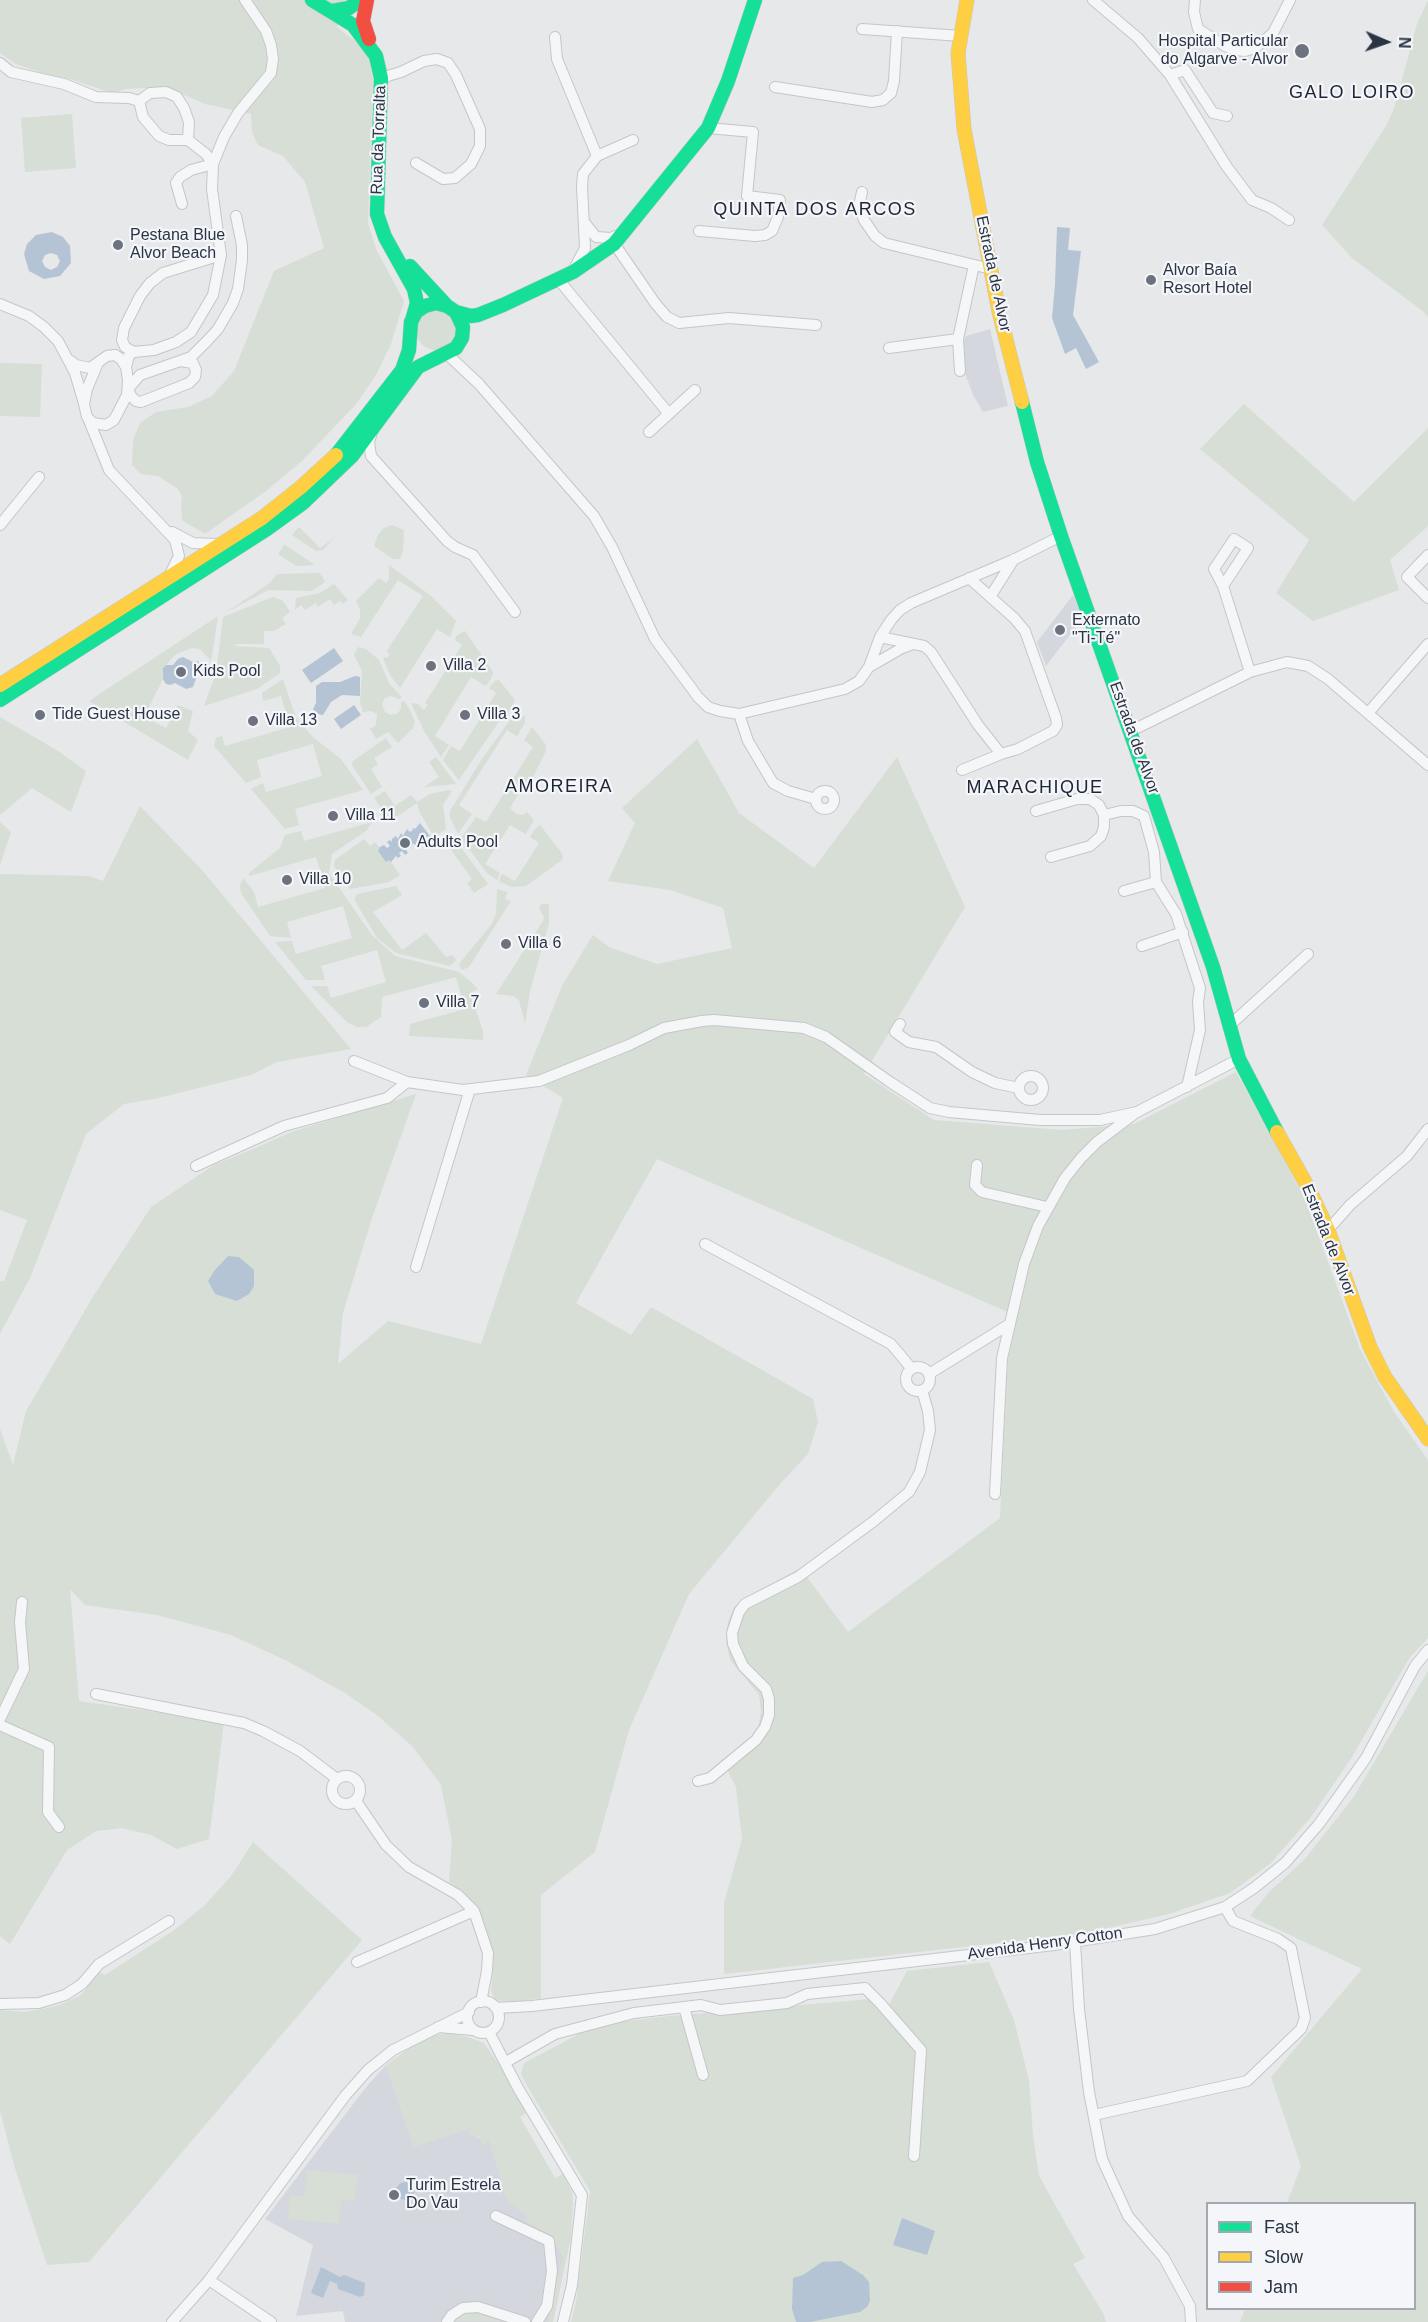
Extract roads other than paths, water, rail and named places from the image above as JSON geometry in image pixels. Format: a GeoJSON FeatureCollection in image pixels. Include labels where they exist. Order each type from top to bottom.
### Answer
{"type":"FeatureCollection","features":[{"type":"Feature","properties":{"kind":"street"},"geometry":{"type":"LineString","coordinates":[[197,350],[193,359],[195,377],[189,383],[141,402],[131,396],[126,367],[129,355],[134,352],[154,350],[176,342],[191,332],[213,295],[221,255],[212,189],[213,164],[224,137],[238,113],[271,73],[273,59],[266,31],[245,0]]}},
{"type":"Feature","properties":{"kind":"street","name":"Rua da Torralta"},"geometry":{"type":"LineString","coordinates":[[312,0],[350,23],[372,48],[381,78],[377,214],[385,237],[414,289],[417,303],[413,317]]}},
{"type":"Feature","properties":{"kind":"street"},"geometry":{"type":"LineString","coordinates":[[0,685],[269,512],[301,487],[339,452],[402,370],[409,350],[413,317],[425,306],[436,303],[477,315],[573,272],[616,238],[708,128],[728,81],[755,0]]}},
{"type":"Feature","properties":{"kind":"street","name":"Estrada de Alvor"},"geometry":{"type":"LineString","coordinates":[[967,0],[958,53],[964,129],[999,312],[1035,451],[1061,536],[1213,967],[1239,1059],[1258,1099],[1310,1189],[1328,1230],[1370,1347],[1385,1377],[1428,1439]]}},
{"type":"Feature","properties":{"kind":"street"},"geometry":{"type":"LineString","coordinates":[[1093,0],[1138,38],[1170,75],[1227,167],[1252,200],[1271,208],[1289,220]]}},
{"type":"Feature","properties":{"kind":"street"},"geometry":{"type":"LineString","coordinates":[[1195,0],[1194,12],[1198,29],[1225,46],[1245,51],[1260,44],[1273,33],[1290,0]]}},
{"type":"Feature","properties":{"kind":"street"},"geometry":{"type":"LineString","coordinates":[[332,11],[343,11],[362,4]]}},
{"type":"Feature","properties":{"kind":"street"},"geometry":{"type":"LineString","coordinates":[[350,23],[356,22],[362,4]]}},
{"type":"Feature","properties":{"kind":"street"},"geometry":{"type":"LineString","coordinates":[[362,4],[365,29],[372,48]]}},
{"type":"Feature","properties":{"kind":"street"},"geometry":{"type":"LineString","coordinates":[[862,29],[961,36]]}},
{"type":"Feature","properties":{"kind":"street"},"geometry":{"type":"LineString","coordinates":[[775,87],[872,102],[883,100],[891,93],[894,81],[897,31]]}},
{"type":"Feature","properties":{"kind":"street"},"geometry":{"type":"LineString","coordinates":[[555,37],[557,59],[597,156]]}},
{"type":"Feature","properties":{"kind":"street"},"geometry":{"type":"LineString","coordinates":[[381,78],[424,61],[437,59],[448,63],[456,75],[480,129],[480,146],[471,164],[455,178],[443,178],[416,163]]}},
{"type":"Feature","properties":{"kind":"street"},"geometry":{"type":"LineString","coordinates":[[0,63],[11,72],[64,84],[96,97],[129,98],[139,101]]}},
{"type":"Feature","properties":{"kind":"street"},"geometry":{"type":"LineString","coordinates":[[1170,75],[1185,70],[1213,113],[1227,116]]}},
{"type":"Feature","properties":{"kind":"street"},"geometry":{"type":"LineString","coordinates":[[139,101],[150,93],[166,92],[177,97],[189,122],[188,140]]}},
{"type":"Feature","properties":{"kind":"street"},"geometry":{"type":"LineString","coordinates":[[139,101],[142,117],[159,136],[170,140],[188,140],[206,154],[213,164]]}},
{"type":"Feature","properties":{"kind":"street"},"geometry":{"type":"LineString","coordinates":[[699,231],[765,235],[772,231],[778,217],[780,200],[747,196],[753,132],[708,128]]}},
{"type":"Feature","properties":{"kind":"street"},"geometry":{"type":"LineString","coordinates":[[573,272],[585,248],[583,174],[597,156],[633,140]]}},
{"type":"Feature","properties":{"kind":"street"},"geometry":{"type":"LineString","coordinates":[[182,204],[176,183],[180,177],[191,170],[213,164]]}},
{"type":"Feature","properties":{"kind":"street"},"geometry":{"type":"LineString","coordinates":[[862,192],[859,206],[864,220],[875,236],[885,243],[991,268]]}},
{"type":"Feature","properties":{"kind":"street"},"geometry":{"type":"LineString","coordinates":[[97,441],[106,425],[114,420],[121,410],[128,389],[140,375],[191,357],[226,317],[238,289],[241,275],[242,245],[236,216]]}},
{"type":"Feature","properties":{"kind":"street"},"geometry":{"type":"LineString","coordinates":[[585,224],[596,237],[616,238]]}},
{"type":"Feature","properties":{"kind":"street","name":"Rua da Torralta"},"geometry":{"type":"LineString","coordinates":[[385,237],[436,296],[451,309]]}},
{"type":"Feature","properties":{"kind":"street"},"geometry":{"type":"LineString","coordinates":[[616,238],[655,303],[667,317],[679,322],[729,318],[816,325]]}},
{"type":"Feature","properties":{"kind":"street"},"geometry":{"type":"LineString","coordinates":[[84,404],[87,388],[124,328],[140,296],[150,283],[163,273],[221,255]]}},
{"type":"Feature","properties":{"kind":"street"},"geometry":{"type":"LineString","coordinates":[[960,370],[958,339],[974,265]]}},
{"type":"Feature","properties":{"kind":"street"},"geometry":{"type":"LineString","coordinates":[[558,279],[669,414]]}},
{"type":"Feature","properties":{"kind":"street"},"geometry":{"type":"LineString","coordinates":[[0,304],[29,316],[58,341],[68,359],[87,417],[109,470],[175,540],[179,556],[169,576]]}},
{"type":"Feature","properties":{"kind":"street"},"geometry":{"type":"LineString","coordinates":[[0,700],[280,520],[319,488],[348,460],[372,432],[418,367],[445,355],[474,325],[503,305]]}},
{"type":"Feature","properties":{"kind":"street"},"geometry":{"type":"LineString","coordinates":[[451,309],[462,321],[460,340],[464,358],[480,384],[594,516],[612,547],[655,639],[698,697],[708,706],[720,711],[740,714],[845,689],[859,681],[869,667],[880,637],[891,620],[911,603],[1015,559],[1061,536]]}},
{"type":"Feature","properties":{"kind":"street"},"geometry":{"type":"LineString","coordinates":[[124,328],[122,340],[125,347],[134,352]]}},
{"type":"Feature","properties":{"kind":"street"},"geometry":{"type":"LineString","coordinates":[[410,333],[421,352],[431,356],[445,355],[480,384]]}},
{"type":"Feature","properties":{"kind":"street"},"geometry":{"type":"LineString","coordinates":[[889,348],[958,339]]}},
{"type":"Feature","properties":{"kind":"street"},"geometry":{"type":"LineString","coordinates":[[68,359],[76,365],[90,368],[103,359],[115,355],[121,358],[126,367]]}},
{"type":"Feature","properties":{"kind":"street"},"geometry":{"type":"LineString","coordinates":[[180,361],[192,363],[194,367]]}},
{"type":"Feature","properties":{"kind":"street"},"geometry":{"type":"LineString","coordinates":[[649,432],[695,390]]}},
{"type":"Feature","properties":{"kind":"street"},"geometry":{"type":"LineString","coordinates":[[87,417],[93,423],[106,425]]}},
{"type":"Feature","properties":{"kind":"street"},"geometry":{"type":"LineString","coordinates":[[372,432],[369,448],[371,456],[447,541],[473,555],[515,612]]}},
{"type":"Feature","properties":{"kind":"street"},"geometry":{"type":"LineString","coordinates":[[348,460],[364,457],[378,464]]}},
{"type":"Feature","properties":{"kind":"street"},"geometry":{"type":"LineString","coordinates":[[0,525],[39,477]]}},
{"type":"Feature","properties":{"kind":"street"},"geometry":{"type":"LineString","coordinates":[[162,525],[193,543],[219,544]]}},
{"type":"Feature","properties":{"kind":"street"},"geometry":{"type":"LineString","coordinates":[[1428,555],[1407,577],[1428,598]]}},
{"type":"Feature","properties":{"kind":"street"},"geometry":{"type":"LineString","coordinates":[[990,597],[1015,559]]}},
{"type":"Feature","properties":{"kind":"street"},"geometry":{"type":"LineString","coordinates":[[962,770],[1018,749],[1053,731],[1057,725],[1024,631],[1014,618],[969,578]]}},
{"type":"Feature","properties":{"kind":"street"},"geometry":{"type":"LineString","coordinates":[[1223,586],[1250,672]]}},
{"type":"Feature","properties":{"kind":"street"},"geometry":{"type":"LineString","coordinates":[[880,637],[924,646],[931,652],[978,725],[1001,754]]}},
{"type":"Feature","properties":{"kind":"street"},"geometry":{"type":"LineString","coordinates":[[869,667],[913,644]]}},
{"type":"Feature","properties":{"kind":"street"},"geometry":{"type":"LineString","coordinates":[[1368,712],[1428,644]]}},
{"type":"Feature","properties":{"kind":"street"},"geometry":{"type":"LineString","coordinates":[[1131,731],[1250,672],[1287,662],[1308,666],[1328,679],[1428,765]]}},
{"type":"Feature","properties":{"kind":"street"},"geometry":{"type":"LineString","coordinates":[[740,714],[748,741],[773,783],[788,791],[816,799]]}},
{"type":"Feature","properties":{"kind":"street"},"geometry":{"type":"LineString","coordinates":[[1036,811],[1077,800],[1090,799],[1100,805],[1104,815],[1101,836],[1090,846],[1052,857]]}},
{"type":"Feature","properties":{"kind":"street"},"geometry":{"type":"LineString","coordinates":[[1104,815],[1133,811],[1144,816],[1154,852],[1156,882],[1176,914],[1183,932],[1200,988],[1198,1002],[1200,1030],[1187,1087]]}},
{"type":"Feature","properties":{"kind":"street"},"geometry":{"type":"LineString","coordinates":[[1124,891],[1156,882]]}},
{"type":"Feature","properties":{"kind":"street"},"geometry":{"type":"LineString","coordinates":[[1142,946],[1183,932]]}},
{"type":"Feature","properties":{"kind":"street"},"geometry":{"type":"LineString","coordinates":[[1230,1025],[1308,954]]}},
{"type":"Feature","properties":{"kind":"street"},"geometry":{"type":"LineString","coordinates":[[354,1061],[407,1082],[470,1089],[539,1081],[629,1045],[664,1028],[687,1022],[714,1020],[804,1028],[826,1036],[930,1108],[949,1112],[1040,1120],[1100,1120],[1137,1112]]}},
{"type":"Feature","properties":{"kind":"street"},"geometry":{"type":"LineString","coordinates":[[900,1024],[895,1032],[909,1042],[936,1047],[972,1072],[995,1083],[1019,1088]]}},
{"type":"Feature","properties":{"kind":"street"},"geometry":{"type":"LineString","coordinates":[[995,1494],[999,1388],[1008,1325],[1024,1264],[1047,1207],[1065,1178],[1097,1142],[1137,1112],[1239,1059]]}},
{"type":"Feature","properties":{"kind":"street"},"geometry":{"type":"LineString","coordinates":[[1033,1076],[1040,1079],[1043,1086],[1042,1094],[1032,1100],[1023,1097],[1019,1088],[1026,1077],[1033,1076]]}},
{"type":"Feature","properties":{"kind":"street"},"geometry":{"type":"LineString","coordinates":[[196,1166],[284,1126],[387,1098],[407,1082]]}},
{"type":"Feature","properties":{"kind":"street"},"geometry":{"type":"LineString","coordinates":[[416,1267],[470,1089]]}},
{"type":"Feature","properties":{"kind":"street"},"geometry":{"type":"LineString","coordinates":[[1032,1100],[1040,1120]]}},
{"type":"Feature","properties":{"kind":"street"},"geometry":{"type":"LineString","coordinates":[[1328,1230],[1350,1205],[1407,1156],[1428,1129]]}},
{"type":"Feature","properties":{"kind":"street"},"geometry":{"type":"LineString","coordinates":[[977,1165],[975,1185],[982,1192],[1047,1207]]}},
{"type":"Feature","properties":{"kind":"street"},"geometry":{"type":"LineString","coordinates":[[705,1244],[891,1344],[912,1369]]}},
{"type":"Feature","properties":{"kind":"street"},"geometry":{"type":"LineString","coordinates":[[929,1374],[1008,1325]]}},
{"type":"Feature","properties":{"kind":"street"},"geometry":{"type":"LineString","coordinates":[[921,1367],[929,1374],[929,1383],[922,1390],[912,1390],[907,1384],[907,1374],[912,1369],[921,1367]]}},
{"type":"Feature","properties":{"kind":"street"},"geometry":{"type":"LineString","coordinates":[[698,1781],[710,1778],[756,1740],[765,1727],[769,1715],[769,1699],[766,1689],[743,1666],[733,1644],[732,1633],[739,1612],[745,1604],[798,1577],[909,1492],[920,1472],[930,1430],[922,1390]]}},
{"type":"Feature","properties":{"kind":"street"},"geometry":{"type":"LineString","coordinates":[[0,1719],[24,1669],[20,1622],[22,1602]]}},
{"type":"Feature","properties":{"kind":"street","name":"Avenida Henry Cotton"},"geometry":{"type":"LineString","coordinates":[[532,2006],[1075,1941],[1155,1929],[1225,1907],[1254,1888],[1284,1863],[1319,1824],[1366,1758],[1415,1666],[1428,1650]]}},
{"type":"Feature","properties":{"kind":"street"},"geometry":{"type":"LineString","coordinates":[[96,1694],[243,1723],[300,1751],[337,1779]]}},
{"type":"Feature","properties":{"kind":"street"},"geometry":{"type":"LineString","coordinates":[[0,1725],[49,1747],[48,1812],[58,1827]]}},
{"type":"Feature","properties":{"kind":"street"},"geometry":{"type":"LineString","coordinates":[[348,1776],[357,1781],[360,1792],[356,1801],[345,1804],[336,1799],[332,1789],[337,1779],[348,1776]]}},
{"type":"Feature","properties":{"kind":"street"},"geometry":{"type":"LineString","coordinates":[[356,1801],[386,1845],[409,1867],[458,1895],[474,1911],[488,1953],[481,2002]]}},
{"type":"Feature","properties":{"kind":"street"},"geometry":{"type":"LineString","coordinates":[[1094,2115],[1247,2081],[1301,2029],[1305,2018],[1290,1948],[1278,1939],[1233,1921],[1225,1907]]}},
{"type":"Feature","properties":{"kind":"street"},"geometry":{"type":"LineString","coordinates":[[357,1962],[474,1911]]}},
{"type":"Feature","properties":{"kind":"street"},"geometry":{"type":"LineString","coordinates":[[0,2004],[39,2003],[65,1995],[82,1984],[99,1964],[169,1921]]}},
{"type":"Feature","properties":{"kind":"street"},"geometry":{"type":"LineString","coordinates":[[1075,1941],[1079,2009],[1102,2159],[1128,2216],[1164,2258],[1190,2306],[1191,2322]]}},
{"type":"Feature","properties":{"kind":"street"},"geometry":{"type":"LineString","coordinates":[[506,2062],[555,2034],[634,2013],[701,2004],[720,2010],[787,2003],[807,1994],[865,1988],[921,2050],[914,2156]]}},
{"type":"Feature","properties":{"kind":"street"},"geometry":{"type":"LineString","coordinates":[[172,2322],[209,2280],[345,2096],[368,2070],[393,2050],[468,2012],[472,2006],[481,2002],[488,2002],[496,2008],[499,2020]]}},
{"type":"Feature","properties":{"kind":"street"},"geometry":{"type":"LineString","coordinates":[[496,2008],[532,2006]]}},
{"type":"Feature","properties":{"kind":"street"},"geometry":{"type":"LineString","coordinates":[[438,2027],[489,2032],[499,2020],[532,2006]]}},
{"type":"Feature","properties":{"kind":"street"},"geometry":{"type":"LineString","coordinates":[[684,2007],[704,2075]]}},
{"type":"Feature","properties":{"kind":"street"},"geometry":{"type":"LineString","coordinates":[[468,2012],[468,2021],[473,2030]]}},
{"type":"Feature","properties":{"kind":"street"},"geometry":{"type":"LineString","coordinates":[[489,2032],[518,2088],[582,2195],[572,2285],[563,2322]]}},
{"type":"Feature","properties":{"kind":"street"},"geometry":{"type":"LineString","coordinates":[[496,2216],[549,2241],[552,2271],[547,2306],[537,2322]]}},
{"type":"Feature","properties":{"kind":"street"},"geometry":{"type":"LineString","coordinates":[[209,2280],[271,2322]]}},
{"type":"Feature","properties":{"kind":"street"},"geometry":{"type":"LineString","coordinates":[[447,2322],[452,2314],[463,2308],[478,2307],[525,2322]]}},
{"type":"Feature","properties":{"kind":"water"},"geometry":{"type":"Polygon","coordinates":[[[1057,227],[1070,228],[1068,250],[1081,251],[1073,315],[1099,362],[1086,369],[1076,348],[1065,354],[1052,318],[1057,227]]]}},
{"type":"Feature","properties":{"kind":"water"},"geometry":{"type":"Polygon","coordinates":[[[52,232],[63,237],[70,246],[71,263],[60,276],[44,279],[29,271],[24,254],[27,244],[36,235],[52,232]],[[51,253],[45,255],[42,261],[45,267],[51,270],[57,267],[60,261],[57,255],[51,253]]]}},
{"type":"Feature","properties":{"kind":"water"},"geometry":{"type":"Polygon","coordinates":[[[334,648],[343,661],[311,683],[302,670],[334,648]]]}},
{"type":"Feature","properties":{"kind":"water","name":"Kids Pool"},"geometry":{"type":"Polygon","coordinates":[[[183,657],[193,662],[198,661],[201,665],[193,687],[186,689],[175,683],[166,684],[163,679],[163,668],[166,665],[173,665],[183,657]]]}},
{"type":"Feature","properties":{"kind":"water"},"geometry":{"type":"Polygon","coordinates":[[[355,676],[360,677],[360,696],[342,695],[331,702],[323,715],[317,714],[313,709],[316,703],[316,686],[322,682],[340,682],[355,676]]]}},
{"type":"Feature","properties":{"kind":"water"},"geometry":{"type":"Polygon","coordinates":[[[354,705],[361,715],[341,729],[334,719],[354,705]]]}},
{"type":"Feature","properties":{"kind":"water","name":"Adults Pool"},"geometry":{"type":"Polygon","coordinates":[[[420,823],[430,836],[428,838],[425,835],[422,841],[419,838],[416,846],[413,843],[410,849],[408,846],[405,848],[408,853],[405,855],[402,851],[399,853],[401,856],[398,858],[396,856],[391,862],[389,860],[386,862],[378,851],[380,847],[384,845],[387,848],[390,846],[387,842],[390,840],[392,842],[396,836],[398,839],[401,833],[403,836],[407,829],[410,832],[420,823]]]}},
{"type":"Feature","properties":{"kind":"water"},"geometry":{"type":"Polygon","coordinates":[[[228,1256],[239,1257],[254,1270],[254,1286],[249,1294],[237,1301],[215,1294],[208,1281],[228,1256]]]}},
{"type":"Feature","properties":{"kind":"water"},"geometry":{"type":"Polygon","coordinates":[[[405,2182],[411,2185],[414,2191],[411,2197],[405,2200],[399,2197],[396,2191],[399,2185],[405,2182]]]}},
{"type":"Feature","properties":{"kind":"water"},"geometry":{"type":"Polygon","coordinates":[[[902,2218],[935,2231],[927,2255],[893,2245],[902,2218]]]}},
{"type":"Feature","properties":{"kind":"water"},"geometry":{"type":"Polygon","coordinates":[[[841,2261],[863,2275],[869,2282],[870,2301],[867,2307],[860,2312],[810,2322],[796,2322],[792,2309],[793,2278],[803,2275],[822,2262],[841,2261]]]}},
{"type":"Feature","properties":{"kind":"water"},"geometry":{"type":"Polygon","coordinates":[[[321,2267],[340,2277],[344,2275],[365,2283],[364,2295],[360,2297],[338,2289],[337,2284],[330,2281],[323,2298],[311,2293],[321,2267]]]}},
{"type":"Feature","properties":{"kind":"place","name":"Hospital Particular do Algarve - Alvor"},"geometry":{"type":"Point","coordinates":[1302,51]}},
{"type":"Feature","properties":{"kind":"place","name":"Pestana Blue Alvor Beach"},"geometry":{"type":"Point","coordinates":[118,245]}},
{"type":"Feature","properties":{"kind":"place","name":"Alvor Baía Resort Hotel"},"geometry":{"type":"Point","coordinates":[1151,280]}},
{"type":"Feature","properties":{"kind":"place","name":"Externato \"Ti-Té\""},"geometry":{"type":"Point","coordinates":[1060,630]}},
{"type":"Feature","properties":{"kind":"place","name":"Villa 2"},"geometry":{"type":"Point","coordinates":[431,666]}},
{"type":"Feature","properties":{"kind":"place","name":"Kids Pool"},"geometry":{"type":"Point","coordinates":[181,672]}},
{"type":"Feature","properties":{"kind":"place","name":"Tide Guest House"},"geometry":{"type":"Point","coordinates":[40,715]}},
{"type":"Feature","properties":{"kind":"place","name":"Villa 3"},"geometry":{"type":"Point","coordinates":[465,715]}},
{"type":"Feature","properties":{"kind":"place","name":"Villa 13"},"geometry":{"type":"Point","coordinates":[253,721]}},
{"type":"Feature","properties":{"kind":"place","name":"Villa 11"},"geometry":{"type":"Point","coordinates":[333,816]}},
{"type":"Feature","properties":{"kind":"place","name":"Adults Pool"},"geometry":{"type":"Point","coordinates":[405,843]}},
{"type":"Feature","properties":{"kind":"place","name":"Villa 10"},"geometry":{"type":"Point","coordinates":[287,880]}},
{"type":"Feature","properties":{"kind":"place","name":"Villa 6"},"geometry":{"type":"Point","coordinates":[506,944]}},
{"type":"Feature","properties":{"kind":"place","name":"Villa 7"},"geometry":{"type":"Point","coordinates":[424,1003]}},
{"type":"Feature","properties":{"kind":"place","name":"Turim Estrela Do Vau"},"geometry":{"type":"Point","coordinates":[394,2195]}},
{"type":"Feature","properties":{"kind":"district","name":"GALO LOIRO"},"geometry":{"type":"Point","coordinates":[1352,93]}},
{"type":"Feature","properties":{"kind":"district","name":"QUINTA DOS ARCOS"},"geometry":{"type":"Point","coordinates":[815,210]}},
{"type":"Feature","properties":{"kind":"district","name":"AMOREIRA"},"geometry":{"type":"Point","coordinates":[559,787]}},
{"type":"Feature","properties":{"kind":"district","name":"MARACHIQUE"},"geometry":{"type":"Point","coordinates":[1035,788]}}]}
